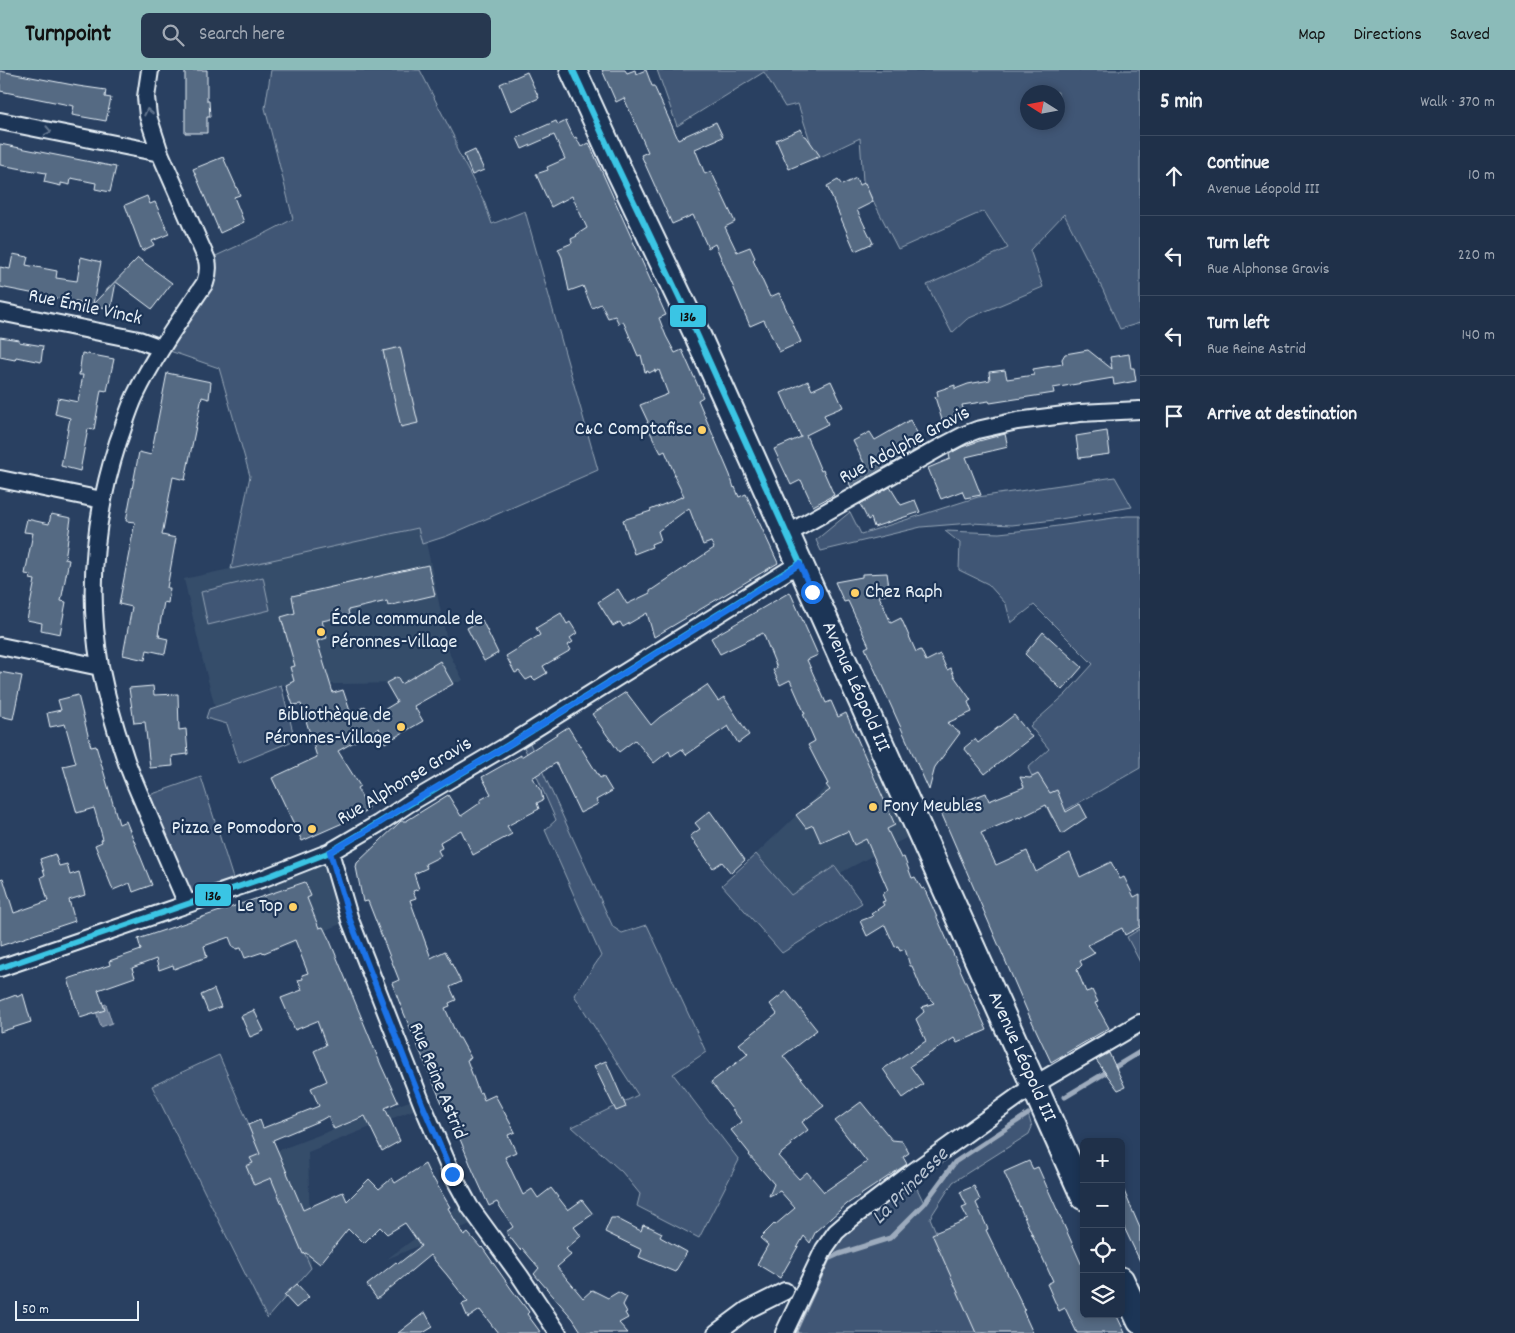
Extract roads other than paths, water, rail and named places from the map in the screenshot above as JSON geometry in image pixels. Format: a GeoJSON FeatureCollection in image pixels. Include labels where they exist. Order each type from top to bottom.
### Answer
{"type":"FeatureCollection","features":[{"type":"Feature","properties":{"kind":"main road","name":"Avenue Léopold III"},"geometry":{"type":"LineString","coordinates":[[572,70],[696,332],[1080,1188]]}},
{"type":"Feature","properties":{"kind":"main road"},"geometry":{"type":"LineString","coordinates":[[1125,1289],[1140,1321]]}},
{"type":"Feature","properties":{"kind":"street"},"geometry":{"type":"LineString","coordinates":[[150,70],[146,106],[160,153],[209,268],[205,283],[161,348],[136,395],[113,457],[102,500],[97,539],[94,576],[96,623],[100,667],[124,756],[187,904]]}},
{"type":"Feature","properties":{"kind":"street"},"geometry":{"type":"LineString","coordinates":[[0,121],[160,153]]}},
{"type":"Feature","properties":{"kind":"street","name":"Rue Émile Vinck"},"geometry":{"type":"LineString","coordinates":[[0,312],[140,340],[161,348]]}},
{"type":"Feature","properties":{"kind":"street","name":"Rue Adolphe Gravis"},"geometry":{"type":"LineString","coordinates":[[787,534],[943,446],[977,430],[1016,421],[1080,412],[1140,410]]}},
{"type":"Feature","properties":{"kind":"street"},"geometry":{"type":"LineString","coordinates":[[0,479],[102,500]]}},
{"type":"Feature","properties":{"kind":"street","name":"Rue Alphonse Gravis"},"geometry":{"type":"LineString","coordinates":[[0,968],[264,878],[330,852],[514,742],[800,564]]}},
{"type":"Feature","properties":{"kind":"street"},"geometry":{"type":"LineString","coordinates":[[0,646],[100,667]]}},
{"type":"Feature","properties":{"kind":"street","name":"Rue Reine Astrid"},"geometry":{"type":"LineString","coordinates":[[330,852],[350,920],[423,1106],[452,1174],[470,1207],[558,1333]]}},
{"type":"Feature","properties":{"kind":"street"},"geometry":{"type":"LineString","coordinates":[[784,1333],[819,1257],[829,1240],[850,1219],[1034,1085],[1140,1023]]}},
{"type":"Feature","properties":{"kind":"street"},"geometry":{"type":"LineString","coordinates":[[716,1333],[748,1310],[785,1291]]}},
{"type":"Feature","properties":{"kind":"waterway","name":"La Princesse"},"geometry":{"type":"LineString","coordinates":[[1065,1097],[1140,1052]]}},
{"type":"Feature","properties":{"kind":"waterway","name":"La Princesse"},"geometry":{"type":"LineString","coordinates":[[796,1333],[795,1331],[828,1259],[890,1238],[924,1204],[955,1162],[1028,1114]]}},
{"type":"Feature","properties":{"kind":"place","name":"C&C Comptafisc"},"geometry":{"type":"Point","coordinates":[702,430]}},
{"type":"Feature","properties":{"kind":"place","name":"Chez Raph"},"geometry":{"type":"Point","coordinates":[855,593]}},
{"type":"Feature","properties":{"kind":"place","name":"École communale de Péronnes-Village"},"geometry":{"type":"Point","coordinates":[321,632]}},
{"type":"Feature","properties":{"kind":"place","name":"Bibliothèque de Péronnes-Village"},"geometry":{"type":"Point","coordinates":[401,727]}},
{"type":"Feature","properties":{"kind":"place","name":"Fony Meubles"},"geometry":{"type":"Point","coordinates":[873,807]}},
{"type":"Feature","properties":{"kind":"place","name":"Pizza e Pomodoro"},"geometry":{"type":"Point","coordinates":[312,829]}},
{"type":"Feature","properties":{"kind":"place","name":"Le Top"},"geometry":{"type":"Point","coordinates":[293,907]}}]}
